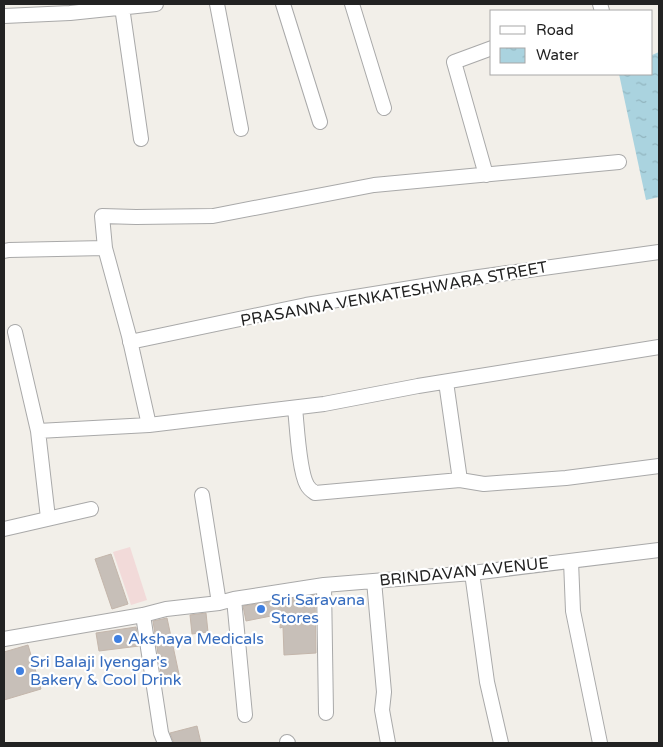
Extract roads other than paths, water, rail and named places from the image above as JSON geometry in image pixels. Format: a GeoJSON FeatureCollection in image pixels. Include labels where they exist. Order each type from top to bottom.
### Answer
{"type":"FeatureCollection","features":[{"type":"Feature","properties":{"kind":"street"},"geometry":{"type":"LineString","coordinates":[[4,16],[156,4]]}},
{"type":"Feature","properties":{"kind":"street"},"geometry":{"type":"LineString","coordinates":[[217,4],[241,129]]}},
{"type":"Feature","properties":{"kind":"street"},"geometry":{"type":"LineString","coordinates":[[283,4],[320,122]]}},
{"type":"Feature","properties":{"kind":"street"},"geometry":{"type":"LineString","coordinates":[[352,4],[384,108]]}},
{"type":"Feature","properties":{"kind":"street"},"geometry":{"type":"LineString","coordinates":[[116,6],[141,139]]}},
{"type":"Feature","properties":{"kind":"street"},"geometry":{"type":"LineString","coordinates":[[486,175],[454,62],[490,49]]}},
{"type":"Feature","properties":{"kind":"street"},"geometry":{"type":"LineString","coordinates":[[149,425],[130,342],[105,248],[102,216],[213,216],[374,186],[619,162]]}},
{"type":"Feature","properties":{"kind":"street"},"geometry":{"type":"LineString","coordinates":[[4,251],[105,248]]}},
{"type":"Feature","properties":{"kind":"street","name":"PRASANNA VENKATESHWARA STREET"},"geometry":{"type":"LineString","coordinates":[[130,342],[306,305],[479,277],[659,252]]}},
{"type":"Feature","properties":{"kind":"street"},"geometry":{"type":"LineString","coordinates":[[15,332],[38,431],[48,518]]}},
{"type":"Feature","properties":{"kind":"street"},"geometry":{"type":"LineString","coordinates":[[38,431],[149,425],[295,408],[418,386],[659,348]]}},
{"type":"Feature","properties":{"kind":"street"},"geometry":{"type":"LineString","coordinates":[[446,382],[460,480]]}},
{"type":"Feature","properties":{"kind":"street"},"geometry":{"type":"LineString","coordinates":[[295,408],[306,484],[315,493],[460,480],[484,484],[566,478],[659,466]]}},
{"type":"Feature","properties":{"kind":"street"},"geometry":{"type":"LineString","coordinates":[[202,495],[219,603]]}},
{"type":"Feature","properties":{"kind":"street"},"geometry":{"type":"LineString","coordinates":[[4,528],[91,509]]}},
{"type":"Feature","properties":{"kind":"street","name":"BRINDAVAN AVENUE"},"geometry":{"type":"LineString","coordinates":[[4,639],[142,615],[166,609],[219,603],[324,585],[472,573],[659,550]]}},
{"type":"Feature","properties":{"kind":"street"},"geometry":{"type":"LineString","coordinates":[[571,561],[574,611],[600,743]]}},
{"type":"Feature","properties":{"kind":"street"},"geometry":{"type":"LineString","coordinates":[[472,573],[487,682],[501,743]]}},
{"type":"Feature","properties":{"kind":"street"},"geometry":{"type":"LineString","coordinates":[[374,582],[384,692],[382,710],[388,743]]}},
{"type":"Feature","properties":{"kind":"street"},"geometry":{"type":"LineString","coordinates":[[324,585],[326,713]]}},
{"type":"Feature","properties":{"kind":"street"},"geometry":{"type":"LineString","coordinates":[[234,599],[245,715]]}},
{"type":"Feature","properties":{"kind":"street"},"geometry":{"type":"LineString","coordinates":[[142,615],[161,733],[165,743]]}},
{"type":"Feature","properties":{"kind":"water"},"geometry":{"type":"Polygon","coordinates":[[[659,52],[659,197],[646,200],[619,75],[653,75],[653,55],[659,52]]]}},
{"type":"Feature","properties":{"kind":"place","name":"Sri Saravana Stores"},"geometry":{"type":"Point","coordinates":[261,609]}},
{"type":"Feature","properties":{"kind":"place","name":"Akshaya Medicals"},"geometry":{"type":"Point","coordinates":[118,639]}},
{"type":"Feature","properties":{"kind":"place","name":"Sri Balaji Iyengar's Bakery & Cool Drink"},"geometry":{"type":"Point","coordinates":[20,671]}}]}
